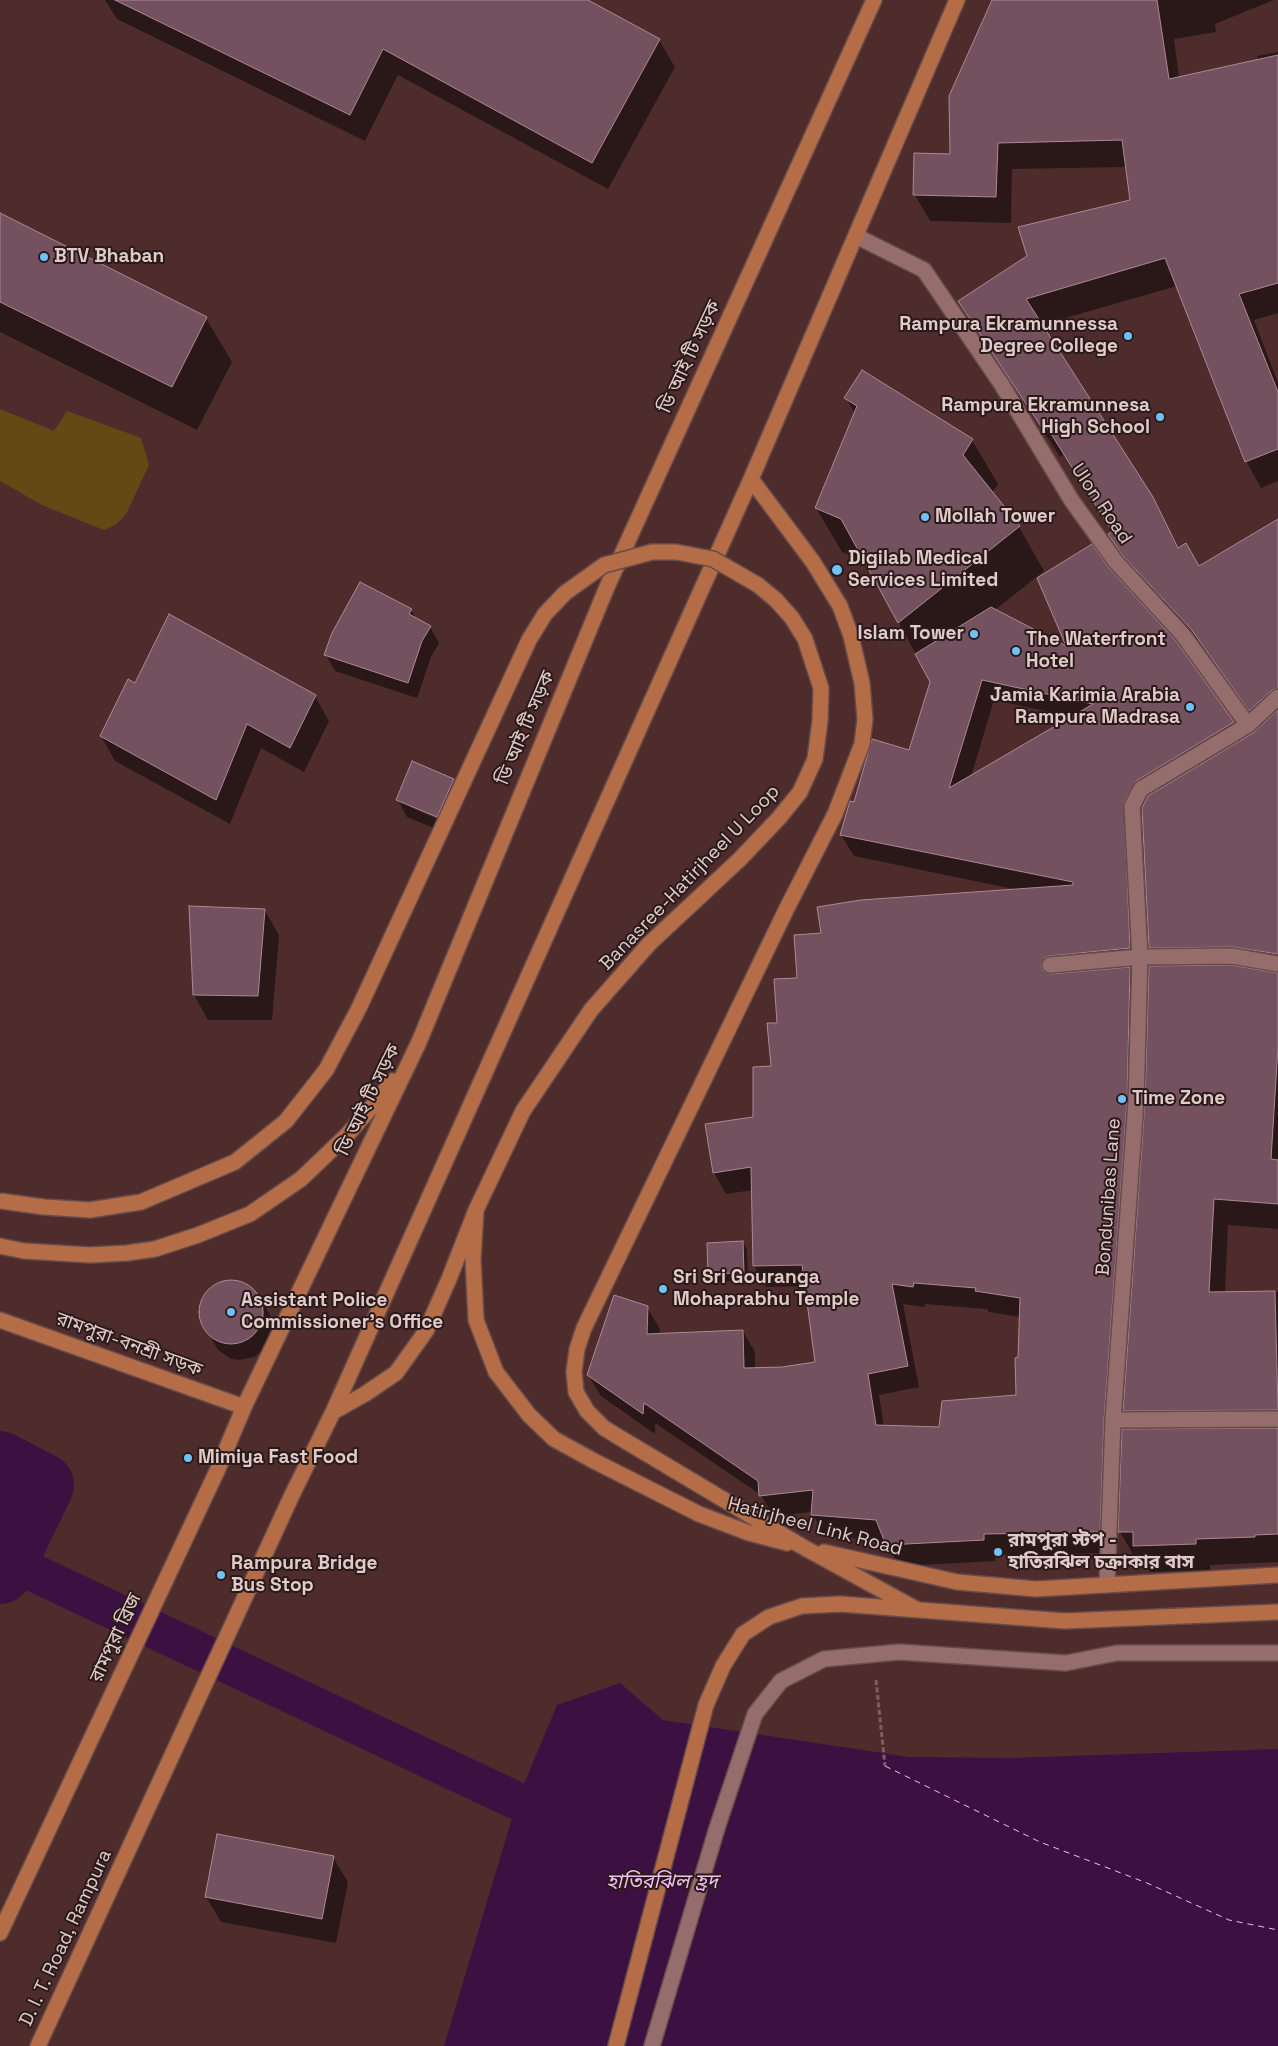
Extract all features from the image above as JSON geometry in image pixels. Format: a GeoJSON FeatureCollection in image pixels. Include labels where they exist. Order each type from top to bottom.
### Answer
{"type":"FeatureCollection","features":[{"type":"Feature","properties":{"kind":"main road","name":"ডি আই টি সড়ক"},"geometry":{"type":"LineString","coordinates":[[217,1471],[244,1407],[419,1042],[607,587],[874,0]]}},
{"type":"Feature","properties":{"kind":"main road"},"geometry":{"type":"LineString","coordinates":[[333,1412],[751,479],[957,0]]}},
{"type":"Feature","properties":{"kind":"main road"},"geometry":{"type":"LineString","coordinates":[[751,479],[813,562],[840,606],[858,660],[862,683],[865,719],[862,744],[835,814],[786,910],[584,1328],[577,1349],[574,1372],[576,1392],[587,1412],[604,1428],[803,1547],[916,1609]]}},
{"type":"Feature","properties":{"kind":"main road","name":"Banasree-Hatirjheel U Loop"},"geometry":{"type":"LineString","coordinates":[[0,1201],[44,1207],[90,1210],[141,1202],[188,1184],[235,1162],[286,1121],[326,1070],[359,1008],[529,640],[545,614],[565,593],[604,565],[652,552],[676,552],[713,559],[740,573],[770,595],[792,618],[805,638],[821,688],[820,721],[815,759],[800,792],[779,818],[739,860],[648,944],[591,1010],[523,1111],[476,1210],[426,1331],[396,1373],[333,1412]]}},
{"type":"Feature","properties":{"kind":"main road"},"geometry":{"type":"LineString","coordinates":[[0,1246],[24,1251],[90,1255],[155,1250],[250,1214],[301,1179],[346,1136],[378,1100],[419,1042]]}},
{"type":"Feature","properties":{"kind":"main road","name":"Hatirjheel Link Road"},"geometry":{"type":"LineString","coordinates":[[476,1210],[473,1268],[476,1320],[496,1372],[529,1415],[554,1439],[699,1514],[749,1533],[958,1582],[1036,1589],[1278,1576]]}},
{"type":"Feature","properties":{"kind":"main road","name":"রামপুরা-বনশ্রী সড়ক"},"geometry":{"type":"LineString","coordinates":[[0,1320],[244,1407]]}},
{"type":"Feature","properties":{"kind":"main road","name":"D. I. T. Road, Rampura"},"geometry":{"type":"LineString","coordinates":[[38,2046],[292,1495],[333,1412]]}},
{"type":"Feature","properties":{"kind":"main road","name":"রামপুরা ব্রিজ"},"geometry":{"type":"LineString","coordinates":[[0,1933],[217,1471]]}},
{"type":"Feature","properties":{"kind":"main road"},"geometry":{"type":"LineString","coordinates":[[616,2046],[706,1705],[723,1666],[743,1634],[769,1617],[802,1606],[840,1604],[1065,1621],[1278,1612]]}},
{"type":"Feature","properties":{"kind":"street","name":"Ulon Road"},"geometry":{"type":"LineString","coordinates":[[856,236],[924,270],[1002,385],[1072,501],[1116,562],[1183,635],[1248,725]]}},
{"type":"Feature","properties":{"kind":"street"},"geometry":{"type":"LineString","coordinates":[[1248,725],[1278,697]]}},
{"type":"Feature","properties":{"kind":"street","name":"Bondunibas Lane"},"geometry":{"type":"LineString","coordinates":[[1106,1585],[1113,1420],[1136,1101],[1140,957],[1132,806],[1141,789],[1248,725]]}},
{"type":"Feature","properties":{"kind":"street"},"geometry":{"type":"LineString","coordinates":[[1050,965],[1140,957],[1232,956],[1278,964]]}},
{"type":"Feature","properties":{"kind":"street"},"geometry":{"type":"LineString","coordinates":[[1113,1420],[1278,1419]]}},
{"type":"Feature","properties":{"kind":"street"},"geometry":{"type":"LineString","coordinates":[[652,2046],[717,1828],[755,1714],[781,1681],[824,1659],[899,1652],[1066,1663],[1117,1653],[1278,1653]]}},
{"type":"Feature","properties":{"kind":"path"},"geometry":{"type":"LineString","coordinates":[[874,1654],[884,1766]]}},
{"type":"Feature","properties":{"kind":"shaded area"},"geometry":{"type":"Polygon","coordinates":[[[0,409],[54,431],[67,411],[141,438],[149,465],[126,514],[115,525],[104,530],[42,505],[0,481],[0,409]]]}},
{"type":"Feature","properties":{"kind":"water","name":"হাতিরঝিল হ্রদ"},"geometry":{"type":"Polygon","coordinates":[[[620,1683],[663,1720],[909,1757],[1011,1758],[1278,1749],[1278,2046],[444,2046],[517,1801],[557,1705],[620,1683]]]}},
{"type":"Feature","properties":{"kind":"building"},"geometry":{"type":"Polygon","coordinates":[[[115,0],[588,0],[660,39],[592,163],[383,49],[350,115],[115,0]]]}},
{"type":"Feature","properties":{"kind":"building"},"geometry":{"type":"Polygon","coordinates":[[[992,0],[1157,0],[1169,79],[1278,55],[1278,283],[1239,294],[1278,392],[1278,449],[1245,462],[1165,258],[1026,299],[1153,497],[1178,548],[1186,543],[1199,566],[1278,519],[1278,688],[1272,690],[1249,711],[1191,629],[1123,556],[1108,534],[1112,531],[1048,429],[1044,431],[958,301],[1027,256],[1018,227],[1130,200],[1122,140],[998,143],[996,197],[913,195],[914,153],[950,154],[949,96],[992,0]]]}},
{"type":"Feature","properties":{"kind":"building","name":"BTV Bhaban"},"geometry":{"type":"Polygon","coordinates":[[[0,213],[207,317],[172,387],[0,302],[0,213]]]}},
{"type":"Feature","properties":{"kind":"building"},"geometry":{"type":"Polygon","coordinates":[[[862,370],[973,439],[963,455],[1020,526],[898,623],[841,519],[815,508],[857,406],[844,398],[862,370]]]}},
{"type":"Feature","properties":{"kind":"building"},"geometry":{"type":"Polygon","coordinates":[[[1092,544],[1109,568],[1176,641],[1234,722],[1136,781],[1124,802],[1130,948],[1049,956],[1044,958],[1041,965],[1043,971],[1051,974],[1130,967],[1127,1101],[1104,1420],[1100,1532],[984,1534],[984,1540],[886,1545],[876,1520],[811,1515],[813,1490],[759,1496],[758,1481],[644,1403],[643,1414],[587,1375],[614,1295],[648,1306],[647,1334],[743,1330],[744,1368],[782,1367],[815,1362],[802,1265],[753,1266],[751,1167],[713,1173],[705,1124],[753,1117],[753,1067],[771,1066],[767,1023],[777,1023],[774,979],[797,978],[794,935],[821,933],[817,907],[861,900],[1073,885],[1073,882],[840,835],[850,801],[854,802],[872,739],[909,750],[930,682],[915,654],[991,607],[1066,646],[1037,578],[1092,544]],[[982,680],[949,788],[1093,704],[982,680]],[[914,1283],[913,1287],[892,1284],[908,1366],[868,1374],[876,1425],[939,1427],[942,1401],[1016,1395],[1015,1358],[1018,1357],[1020,1298],[975,1291],[976,1288],[914,1283]]]}},
{"type":"Feature","properties":{"kind":"building"},"geometry":{"type":"Polygon","coordinates":[[[360,582],[412,609],[409,614],[431,626],[422,641],[408,683],[324,655],[332,633],[360,582]]]}},
{"type":"Feature","properties":{"kind":"building"},"geometry":{"type":"Polygon","coordinates":[[[169,614],[316,695],[290,748],[247,724],[216,800],[100,736],[128,679],[135,683],[169,614]]]}},
{"type":"Feature","properties":{"kind":"building"},"geometry":{"type":"Polygon","coordinates":[[[1278,710],[1278,954],[1232,947],[1149,948],[1142,808],[1148,796],[1253,733],[1278,710]]]}},
{"type":"Feature","properties":{"kind":"building"},"geometry":{"type":"Polygon","coordinates":[[[412,761],[454,779],[437,817],[396,800],[412,761]]]}},
{"type":"Feature","properties":{"kind":"building"},"geometry":{"type":"Polygon","coordinates":[[[189,906],[265,909],[258,996],[193,995],[189,906]]]}},
{"type":"Feature","properties":{"kind":"building"},"geometry":{"type":"Polygon","coordinates":[[[1231,965],[1278,973],[1278,1047],[1271,1159],[1278,1160],[1278,1204],[1214,1199],[1209,1292],[1275,1291],[1278,1410],[1123,1411],[1145,1101],[1149,966],[1231,965]]]}},
{"type":"Feature","properties":{"kind":"building"},"geometry":{"type":"Polygon","coordinates":[[[743,1241],[744,1273],[708,1274],[707,1243],[743,1241]]]}},
{"type":"Feature","properties":{"kind":"building","name":"Assistant Police Commissioner’s Office"},"geometry":{"type":"Polygon","coordinates":[[[225,1280],[237,1280],[254,1289],[261,1300],[263,1312],[261,1324],[254,1335],[237,1344],[225,1344],[213,1339],[204,1330],[199,1318],[199,1306],[204,1294],[213,1285],[225,1280]]]}},
{"type":"Feature","properties":{"kind":"building"},"geometry":{"type":"Polygon","coordinates":[[[1278,1428],[1278,1534],[1255,1535],[1255,1537],[1196,1539],[1196,1544],[1133,1546],[1133,1532],[1118,1532],[1122,1429],[1278,1428]]]}},
{"type":"Feature","properties":{"kind":"building"},"geometry":{"type":"Polygon","coordinates":[[[217,1834],[334,1856],[322,1919],[205,1897],[217,1834]]]}},
{"type":"Feature","properties":{"kind":"waterway"},"geometry":{"type":"LineString","coordinates":[[0,1463],[42,1485],[0,1572]]}},
{"type":"Feature","properties":{"kind":"waterway"},"geometry":{"type":"LineString","coordinates":[[0,1557],[517,1801]]}},
{"type":"Feature","properties":{"kind":"ferry route"},"geometry":{"type":"LineString","coordinates":[[885,1766],[1040,1842],[1147,1883],[1229,1920],[1278,1930]]}},
{"type":"Feature","properties":{"kind":"place","name":"BTV Bhaban"},"geometry":{"type":"Point","coordinates":[44,257]}},
{"type":"Feature","properties":{"kind":"place","name":"Rampura Ekramunnessa Degree College"},"geometry":{"type":"Point","coordinates":[1128,336]}},
{"type":"Feature","properties":{"kind":"place","name":"Rampura Ekramunnesa High School"},"geometry":{"type":"Point","coordinates":[1160,417]}},
{"type":"Feature","properties":{"kind":"place","name":"Mollah Tower"},"geometry":{"type":"Point","coordinates":[925,517]}},
{"type":"Feature","properties":{"kind":"place","name":"Digilab Medical Services Limited"},"geometry":{"type":"Point","coordinates":[837,570]}},
{"type":"Feature","properties":{"kind":"place","name":"Islam Tower"},"geometry":{"type":"Point","coordinates":[974,634]}},
{"type":"Feature","properties":{"kind":"place","name":"The Waterfront Hotel"},"geometry":{"type":"Point","coordinates":[1016,651]}},
{"type":"Feature","properties":{"kind":"place","name":"Jamia Karimia Arabia Rampura Madrasa"},"geometry":{"type":"Point","coordinates":[1190,707]}},
{"type":"Feature","properties":{"kind":"place","name":"Time Zone"},"geometry":{"type":"Point","coordinates":[1122,1099]}},
{"type":"Feature","properties":{"kind":"place","name":"Sri Sri Gouranga Mohaprabhu Temple"},"geometry":{"type":"Point","coordinates":[663,1289]}},
{"type":"Feature","properties":{"kind":"place","name":"Assistant Police Commissioner’s Office"},"geometry":{"type":"Point","coordinates":[231,1312]}},
{"type":"Feature","properties":{"kind":"place","name":"Mimiya Fast Food"},"geometry":{"type":"Point","coordinates":[188,1458]}},
{"type":"Feature","properties":{"kind":"place","name":"রামপুরা স্টপ - হাতিরঝিল চক্রাকার বাস"},"geometry":{"type":"Point","coordinates":[998,1552]}},
{"type":"Feature","properties":{"kind":"place","name":"Rampura Bridge Bus Stop"},"geometry":{"type":"Point","coordinates":[221,1575]}}]}
